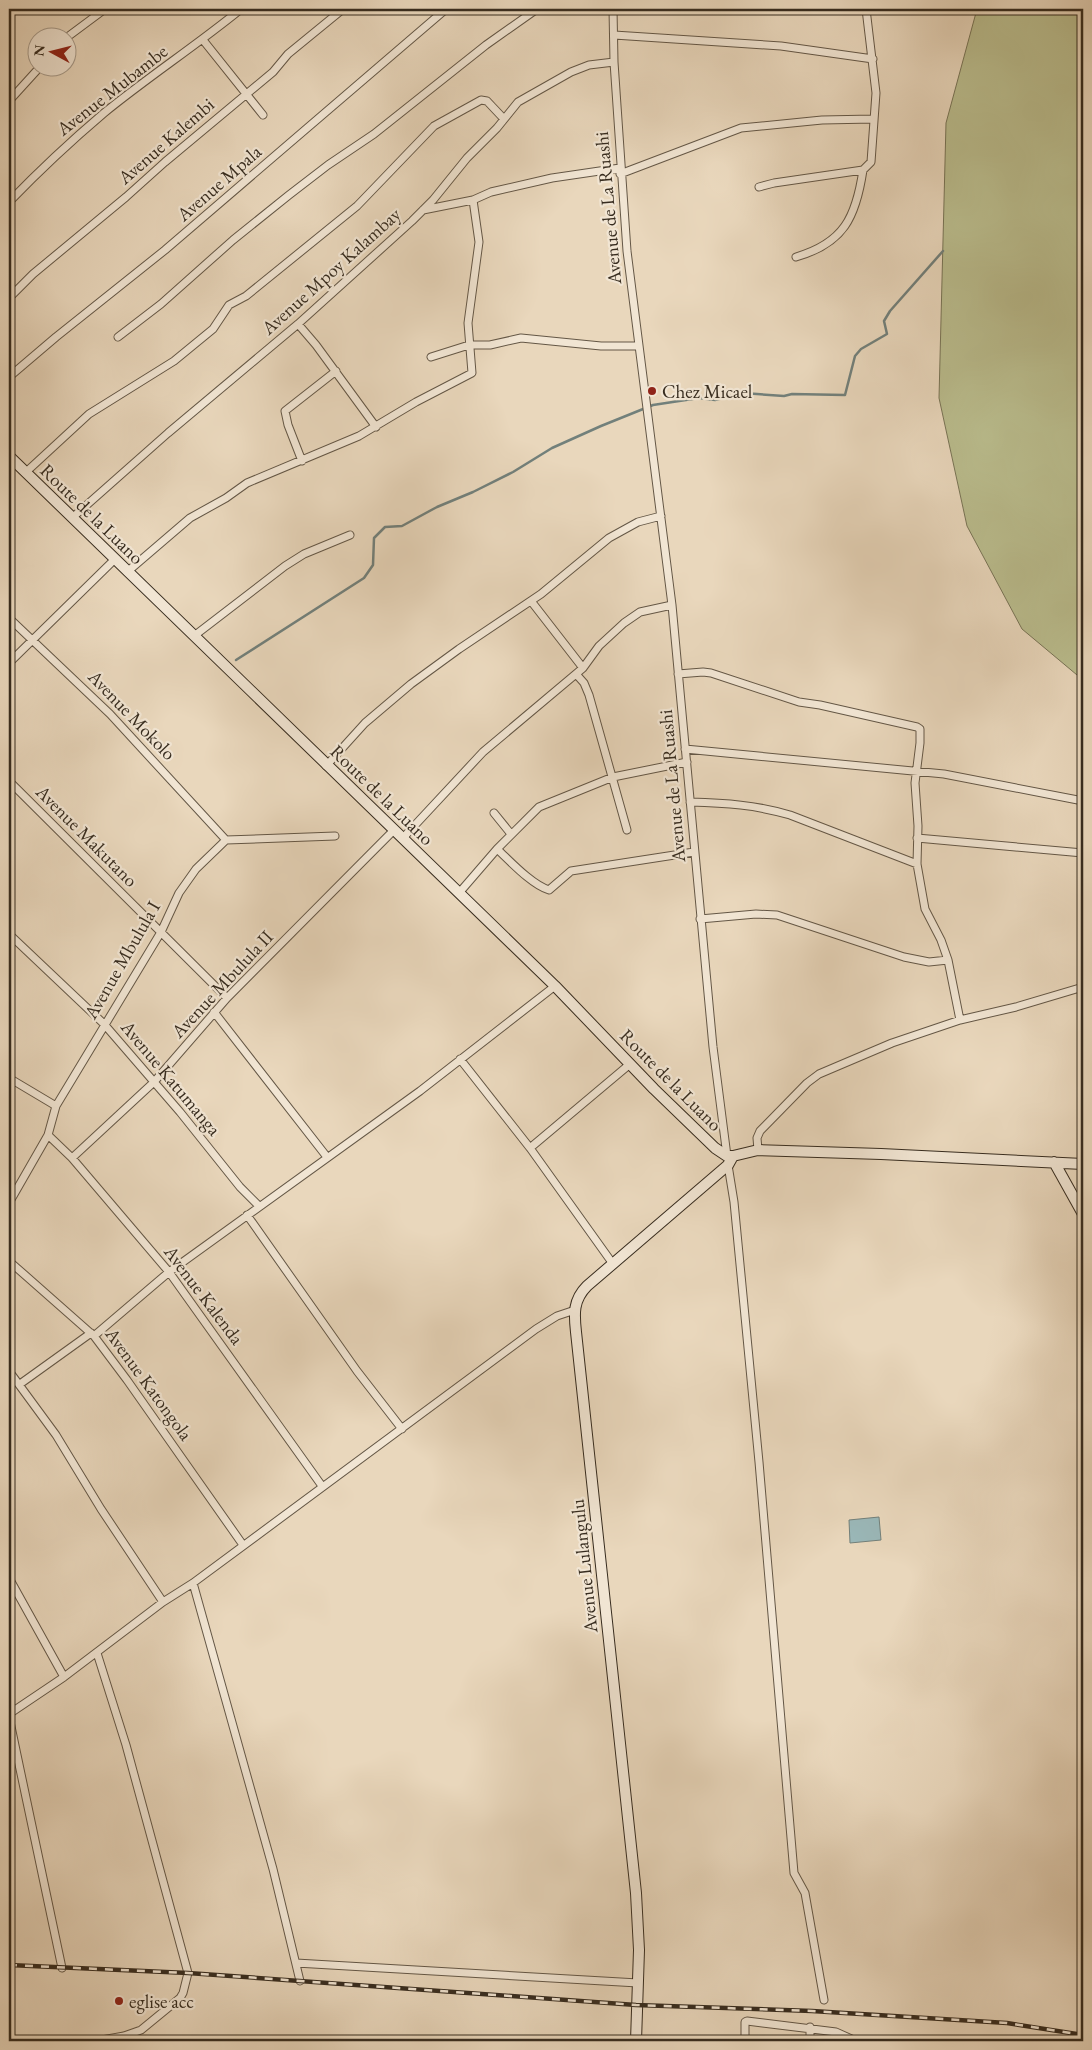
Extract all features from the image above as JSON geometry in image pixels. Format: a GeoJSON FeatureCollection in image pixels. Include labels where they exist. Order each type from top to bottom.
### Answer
{"type":"FeatureCollection","features":[{"type":"Feature","properties":{"kind":"street"},"geometry":{"type":"LineString","coordinates":[[78,29],[105,9]]}},
{"type":"Feature","properties":{"kind":"street","name":"Avenue Mubambe"},"geometry":{"type":"LineString","coordinates":[[9,202],[73,140],[106,112],[203,40],[241,9]]}},
{"type":"Feature","properties":{"kind":"street","name":"Avenue Kalembi"},"geometry":{"type":"LineString","coordinates":[[9,298],[34,274],[273,72],[288,54],[344,9]]}},
{"type":"Feature","properties":{"kind":"street","name":"Avenue Mpala"},"geometry":{"type":"LineString","coordinates":[[9,377],[165,250],[446,9]]}},
{"type":"Feature","properties":{"kind":"street"},"geometry":{"type":"LineString","coordinates":[[118,337],[160,304],[289,194],[374,134],[486,45],[537,9]]}},
{"type":"Feature","properties":{"kind":"street","name":"Avenue de La Ruashi"},"geometry":{"type":"LineString","coordinates":[[614,9],[614,62],[626,251],[672,605],[713,1047],[734,1202],[794,1873],[805,1892],[824,2000]]}},
{"type":"Feature","properties":{"kind":"street"},"geometry":{"type":"LineString","coordinates":[[796,257],[815,251],[836,236],[849,219],[857,203],[863,170],[871,162],[873,155],[873,119],[876,93],[866,9]]}},
{"type":"Feature","properties":{"kind":"street"},"geometry":{"type":"LineString","coordinates":[[614,35],[781,46],[872,59]]}},
{"type":"Feature","properties":{"kind":"street"},"geometry":{"type":"LineString","coordinates":[[203,40],[264,115]]}},
{"type":"Feature","properties":{"kind":"street","name":"Avenue Mpoy Kalambay"},"geometry":{"type":"LineString","coordinates":[[72,518],[168,433],[298,324],[424,210],[467,158],[518,102],[571,72],[589,65],[614,62]]}},
{"type":"Feature","properties":{"kind":"street"},"geometry":{"type":"LineString","coordinates":[[9,101],[30,78]]}},
{"type":"Feature","properties":{"kind":"street"},"geometry":{"type":"LineString","coordinates":[[25,473],[90,414],[174,361],[213,330],[229,305],[246,296],[354,209],[434,126],[481,100],[487,101],[504,119]]}},
{"type":"Feature","properties":{"kind":"street"},"geometry":{"type":"LineString","coordinates":[[424,210],[473,200],[490,192],[552,178],[620,171],[741,128],[822,120],[873,119]]}},
{"type":"Feature","properties":{"kind":"street"},"geometry":{"type":"LineString","coordinates":[[759,188],[774,183],[863,170]]}},
{"type":"Feature","properties":{"kind":"street"},"geometry":{"type":"LineString","coordinates":[[127,572],[190,518],[226,498],[247,483],[334,448],[376,427],[416,402],[470,376],[473,370],[468,320],[479,242],[473,200]]}},
{"type":"Feature","properties":{"kind":"street"},"geometry":{"type":"LineString","coordinates":[[298,324],[336,371],[376,427]]}},
{"type":"Feature","properties":{"kind":"street"},"geometry":{"type":"LineString","coordinates":[[432,357],[469,345],[490,345],[521,338],[601,346],[638,346]]}},
{"type":"Feature","properties":{"kind":"street"},"geometry":{"type":"LineString","coordinates":[[302,461],[288,425],[285,411],[336,371]]}},
{"type":"Feature","properties":{"kind":"street","name":"Route de la Luano"},"geometry":{"type":"LineString","coordinates":[[9,458],[555,986],[701,1135],[729,1159]]}},
{"type":"Feature","properties":{"kind":"street"},"geometry":{"type":"LineString","coordinates":[[326,766],[366,723],[411,684],[531,601],[618,532],[638,522],[661,516]]}},
{"type":"Feature","properties":{"kind":"street"},"geometry":{"type":"LineString","coordinates":[[194,636],[285,566],[304,554],[350,535]]}},
{"type":"Feature","properties":{"kind":"street"},"geometry":{"type":"LineString","coordinates":[[9,663],[114,560]]}},
{"type":"Feature","properties":{"kind":"street"},"geometry":{"type":"LineString","coordinates":[[531,601],[583,668]]}},
{"type":"Feature","properties":{"kind":"street"},"geometry":{"type":"LineString","coordinates":[[402,839],[483,752],[583,668],[599,646],[631,617],[651,609],[672,605]]}},
{"type":"Feature","properties":{"kind":"street","name":"Avenue Mokolo"},"geometry":{"type":"LineString","coordinates":[[9,618],[110,714],[226,840]]}},
{"type":"Feature","properties":{"kind":"street"},"geometry":{"type":"LineString","coordinates":[[678,674],[711,673],[799,702],[820,704],[917,727],[921,732],[915,789],[917,864],[925,909],[941,940],[948,960],[960,1020]]}},
{"type":"Feature","properties":{"kind":"street"},"geometry":{"type":"LineString","coordinates":[[576,674],[584,683],[589,695],[627,830]]}},
{"type":"Feature","properties":{"kind":"street"},"geometry":{"type":"LineString","coordinates":[[685,749],[961,777],[1083,801]]}},
{"type":"Feature","properties":{"kind":"street"},"geometry":{"type":"LineString","coordinates":[[459,893],[497,849],[539,807],[612,777],[687,762]]}},
{"type":"Feature","properties":{"kind":"street","name":"Avenue Makutano"},"geometry":{"type":"LineString","coordinates":[[9,781],[227,998]]}},
{"type":"Feature","properties":{"kind":"street"},"geometry":{"type":"LineString","coordinates":[[690,802],[750,805],[770,809],[917,864]]}},
{"type":"Feature","properties":{"kind":"street"},"geometry":{"type":"LineString","coordinates":[[494,813],[511,834]]}},
{"type":"Feature","properties":{"kind":"street","name":"Avenue Mbulula II"},"geometry":{"type":"LineString","coordinates":[[72,1158],[154,1082],[227,998],[394,830]]}},
{"type":"Feature","properties":{"kind":"street"},"geometry":{"type":"LineString","coordinates":[[226,840],[335,836]]}},
{"type":"Feature","properties":{"kind":"street"},"geometry":{"type":"LineString","coordinates":[[917,838],[1083,853]]}},
{"type":"Feature","properties":{"kind":"street","name":"Avenue Mbulula I"},"geometry":{"type":"LineString","coordinates":[[9,1203],[48,1135],[56,1106],[161,932],[187,880],[208,855],[226,840]]}},
{"type":"Feature","properties":{"kind":"street"},"geometry":{"type":"LineString","coordinates":[[497,849],[535,882],[549,890],[571,871],[694,852]]}},
{"type":"Feature","properties":{"kind":"street"},"geometry":{"type":"LineString","coordinates":[[700,919],[756,914],[777,915],[904,957],[929,962],[948,960]]}},
{"type":"Feature","properties":{"kind":"street","name":"Avenue Katumanga"},"geometry":{"type":"LineString","coordinates":[[9,934],[104,1024],[236,1182],[259,1206]]}},
{"type":"Feature","properties":{"kind":"street"},"geometry":{"type":"LineString","coordinates":[[20,1384],[92,1335],[169,1272],[420,1091],[555,986]]}},
{"type":"Feature","properties":{"kind":"street"},"geometry":{"type":"LineString","coordinates":[[758,1150],[757,1138],[760,1131],[807,1083],[819,1074],[892,1043],[960,1020],[1016,1007],[1083,987]]}},
{"type":"Feature","properties":{"kind":"street"},"geometry":{"type":"LineString","coordinates":[[214,1012],[327,1158]]}},
{"type":"Feature","properties":{"kind":"street"},"geometry":{"type":"LineString","coordinates":[[460,1059],[530,1148],[613,1264]]}},
{"type":"Feature","properties":{"kind":"street"},"geometry":{"type":"LineString","coordinates":[[530,1148],[630,1064]]}},
{"type":"Feature","properties":{"kind":"street"},"geometry":{"type":"LineString","coordinates":[[9,1078],[56,1106]]}},
{"type":"Feature","properties":{"kind":"street","name":"Avenue Kalenda"},"geometry":{"type":"LineString","coordinates":[[48,1135],[72,1158],[169,1272],[322,1486]]}},
{"type":"Feature","properties":{"kind":"street"},"geometry":{"type":"LineString","coordinates":[[62,1968],[9,1715],[64,1677],[163,1602],[193,1583],[536,1328],[557,1316],[575,1310],[577,1299],[582,1291],[729,1159],[758,1150],[1083,1164]]}},
{"type":"Feature","properties":{"kind":"street"},"geometry":{"type":"LineString","coordinates":[[1054,1162],[1083,1214]]}},
{"type":"Feature","properties":{"kind":"street"},"geometry":{"type":"LineString","coordinates":[[247,1215],[357,1371],[402,1429]]}},
{"type":"Feature","properties":{"kind":"street","name":"Avenue Katongola"},"geometry":{"type":"LineString","coordinates":[[9,1261],[92,1335],[128,1380],[243,1545]]}},
{"type":"Feature","properties":{"kind":"street","name":"Avenue Lulangulu"},"geometry":{"type":"LineString","coordinates":[[575,1310],[634,1877],[639,1950],[636,2041]]}},
{"type":"Feature","properties":{"kind":"street"},"geometry":{"type":"LineString","coordinates":[[9,1371],[56,1434],[101,1508],[163,1602]]}},
{"type":"Feature","properties":{"kind":"street"},"geometry":{"type":"LineString","coordinates":[[9,1578],[64,1677]]}},
{"type":"Feature","properties":{"kind":"street"},"geometry":{"type":"LineString","coordinates":[[193,1583],[273,1869],[300,1981]]}},
{"type":"Feature","properties":{"kind":"street"},"geometry":{"type":"LineString","coordinates":[[96,2041],[124,2036],[141,2030],[180,1998],[188,1973],[134,1773],[97,1652]]}},
{"type":"Feature","properties":{"kind":"street"},"geometry":{"type":"LineString","coordinates":[[296,1963],[638,1983]]}},
{"type":"Feature","properties":{"kind":"street"},"geometry":{"type":"LineString","coordinates":[[745,2041],[746,2021],[810,2027],[836,2032],[856,2041]]}},
{"type":"Feature","properties":{"kind":"street"},"geometry":{"type":"LineString","coordinates":[[810,2027],[810,2041]]}},
{"type":"Feature","properties":{"kind":"green space"},"geometry":{"type":"Polygon","coordinates":[[[977,9],[1083,9],[1083,680],[1022,629],[967,526],[939,398],[946,123],[977,9]]]}},
{"type":"Feature","properties":{"kind":"water"},"geometry":{"type":"Polygon","coordinates":[[[879,1517],[881,1540],[850,1543],[849,1520],[879,1517]]]}},
{"type":"Feature","properties":{"kind":"waterway"},"geometry":{"type":"LineString","coordinates":[[236,660],[364,578],[373,565],[374,538],[385,527],[402,526],[437,507],[513,472],[552,448],[601,426],[653,405],[699,398],[715,400],[743,393],[784,396],[792,394],[845,395],[855,356],[861,349],[887,334],[884,321],[890,311],[943,251]]}},
{"type":"Feature","properties":{"kind":"railway"},"geometry":{"type":"LineString","coordinates":[[9,1965],[188,1973],[636,2005],[812,2011],[1007,2023],[1083,2035]]}},
{"type":"Feature","properties":{"kind":"place","name":"Chez Micael"},"geometry":{"type":"Point","coordinates":[652,391]}},
{"type":"Feature","properties":{"kind":"place","name":"eglise acc"},"geometry":{"type":"Point","coordinates":[119,2001]}}]}
